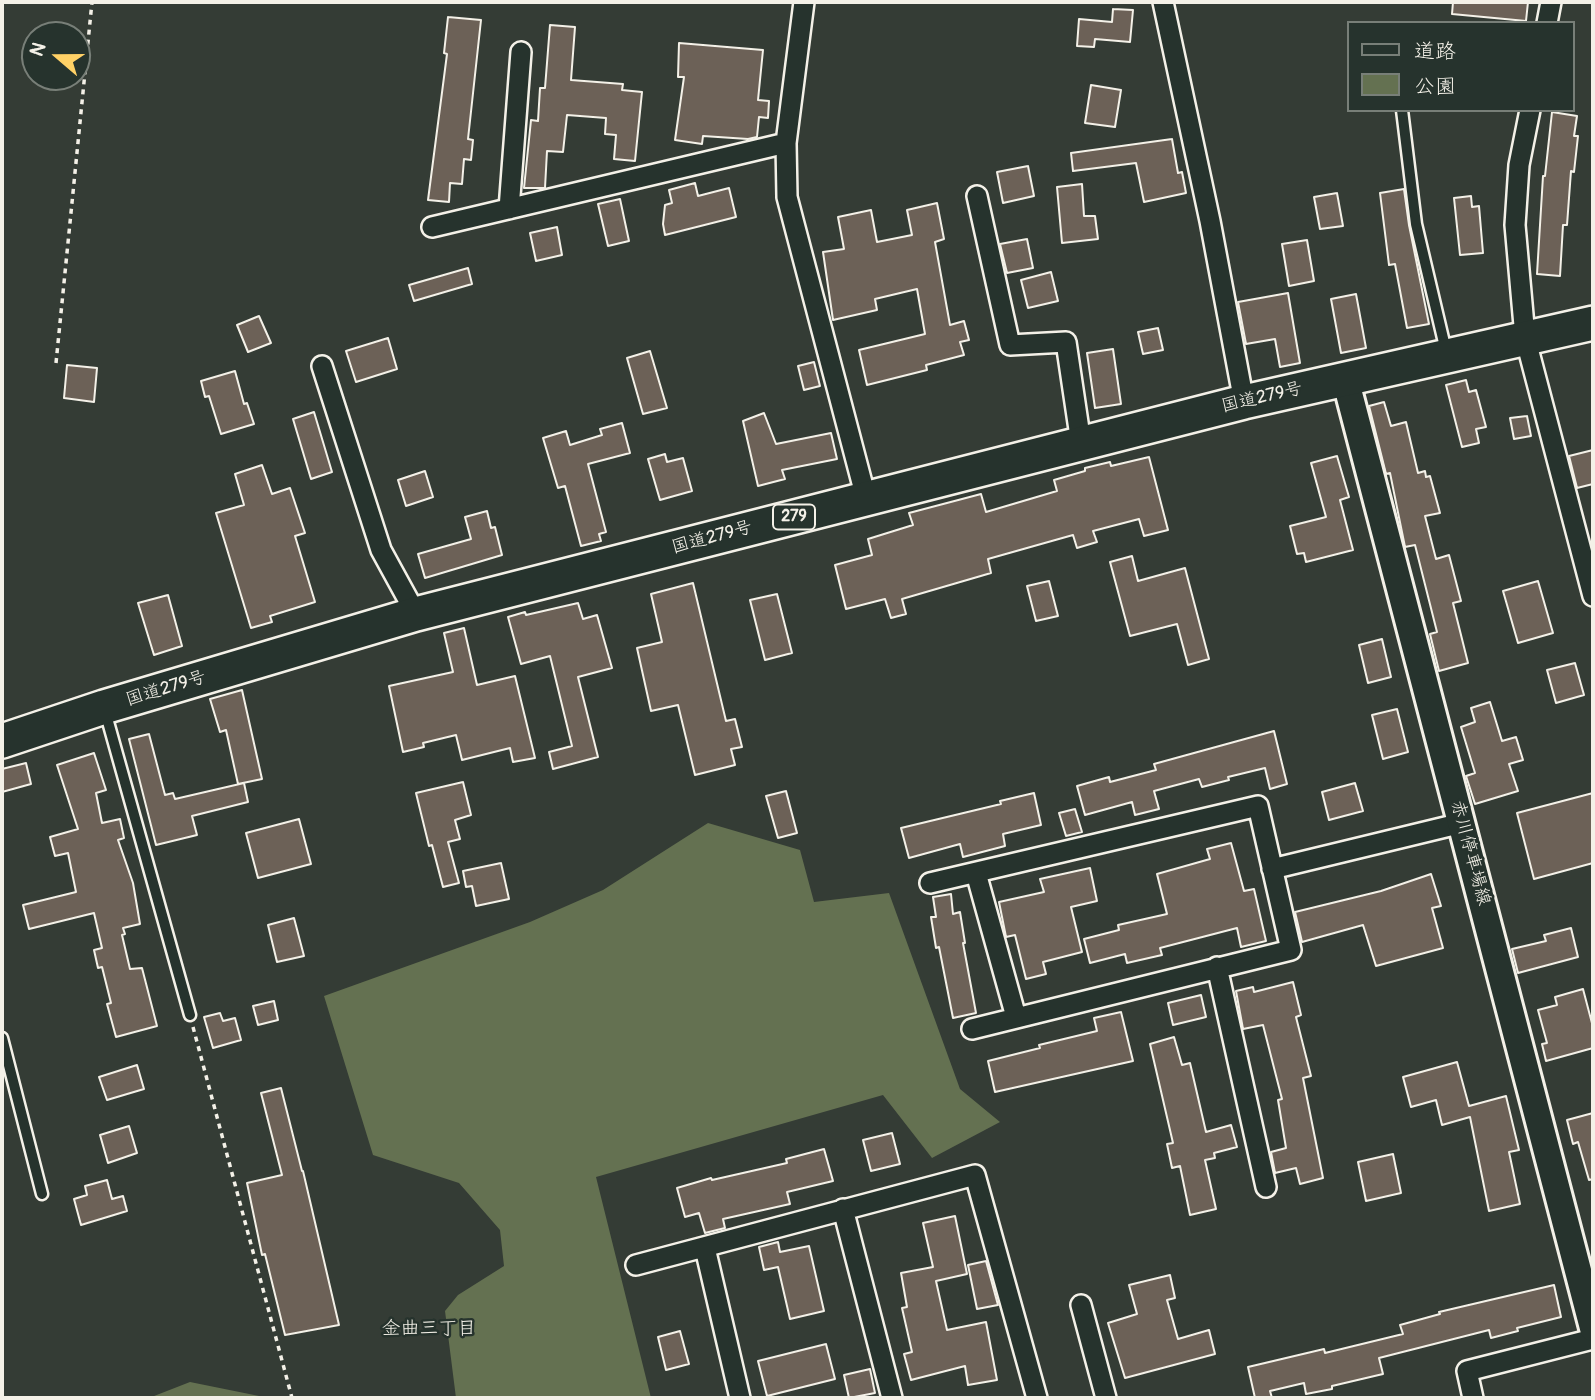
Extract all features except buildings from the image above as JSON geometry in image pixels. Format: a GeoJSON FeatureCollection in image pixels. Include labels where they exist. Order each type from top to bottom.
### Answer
{"type":"FeatureCollection","features":[{"type":"Feature","properties":{"kind":"highway","name":"国道279号"},"geometry":{"type":"LineString","coordinates":[[2,741],[104,707],[416,614],[1244,402],[1593,323]]}},
{"type":"Feature","properties":{"kind":"main road","name":"赤川停車場線"},"geometry":{"type":"LineString","coordinates":[[1345,378],[1593,1328]]}},
{"type":"Feature","properties":{"kind":"street"},"geometry":{"type":"LineString","coordinates":[[804,2],[786,144],[787,197],[866,498]]}},
{"type":"Feature","properties":{"kind":"street"},"geometry":{"type":"LineString","coordinates":[[1163,2],[1210,221],[1244,402]]}},
{"type":"Feature","properties":{"kind":"street"},"geometry":{"type":"LineString","coordinates":[[1547,21],[1551,2]]}},
{"type":"Feature","properties":{"kind":"street"},"geometry":{"type":"LineString","coordinates":[[509,209],[521,52]]}},
{"type":"Feature","properties":{"kind":"street"},"geometry":{"type":"LineString","coordinates":[[1530,112],[1519,165],[1515,225],[1525,337],[1593,596]]}},
{"type":"Feature","properties":{"kind":"street"},"geometry":{"type":"LineString","coordinates":[[432,227],[786,144]]}},
{"type":"Feature","properties":{"kind":"street"},"geometry":{"type":"LineString","coordinates":[[977,196],[1010,345],[1066,342],[1082,443]]}},
{"type":"Feature","properties":{"kind":"street"},"geometry":{"type":"LineString","coordinates":[[322,366],[381,550],[416,614]]}},
{"type":"Feature","properties":{"kind":"street"},"geometry":{"type":"LineString","coordinates":[[930,883],[1258,806],[1291,950],[972,1029]]}},
{"type":"Feature","properties":{"kind":"street"},"geometry":{"type":"LineString","coordinates":[[1272,869],[1462,824]]}},
{"type":"Feature","properties":{"kind":"street"},"geometry":{"type":"LineString","coordinates":[[975,873],[1016,1017]]}},
{"type":"Feature","properties":{"kind":"street"},"geometry":{"type":"LineString","coordinates":[[1217,967],[1265,1187]]}},
{"type":"Feature","properties":{"kind":"street"},"geometry":{"type":"LineString","coordinates":[[636,1265],[975,1174],[1037,1398]]}},
{"type":"Feature","properties":{"kind":"street"},"geometry":{"type":"LineString","coordinates":[[843,1209],[892,1398]]}},
{"type":"Feature","properties":{"kind":"street"},"geometry":{"type":"LineString","coordinates":[[705,1248],[740,1398]]}},
{"type":"Feature","properties":{"kind":"street"},"geometry":{"type":"LineString","coordinates":[[1081,1305],[1106,1398]]}},
{"type":"Feature","properties":{"kind":"street"},"geometry":{"type":"LineString","coordinates":[[1473,1398],[1467,1371],[1593,1339]]}},
{"type":"Feature","properties":{"kind":"lane"},"geometry":{"type":"LineString","coordinates":[[1402,112],[1416,225],[1447,355]]}},
{"type":"Feature","properties":{"kind":"lane"},"geometry":{"type":"LineString","coordinates":[[104,707],[190,1015]]}},
{"type":"Feature","properties":{"kind":"lane"},"geometry":{"type":"LineString","coordinates":[[2,1038],[42,1194]]}},
{"type":"Feature","properties":{"kind":"path"},"geometry":{"type":"LineString","coordinates":[[56,363],[92,2]]}},
{"type":"Feature","properties":{"kind":"path"},"geometry":{"type":"LineString","coordinates":[[190,1015],[292,1398]]}},
{"type":"Feature","properties":{"kind":"green space"},"geometry":{"type":"Polygon","coordinates":[[[708,823],[800,850],[814,902],[889,893],[960,1089],[1000,1122],[932,1158],[883,1095],[596,1177],[651,1398],[456,1398],[445,1311],[458,1295],[504,1266],[500,1230],[459,1183],[373,1155],[324,996],[530,922],[603,890],[708,823]]]}},
{"type":"Feature","properties":{"kind":"green space"},"geometry":{"type":"Polygon","coordinates":[[[190,1382],[264,1397],[264,1398],[149,1398],[190,1382]]]}},
{"type":"Feature","properties":{"kind":"district","name":"金曲三丁目"},"geometry":{"type":"Point","coordinates":[429,1329]}}]}
